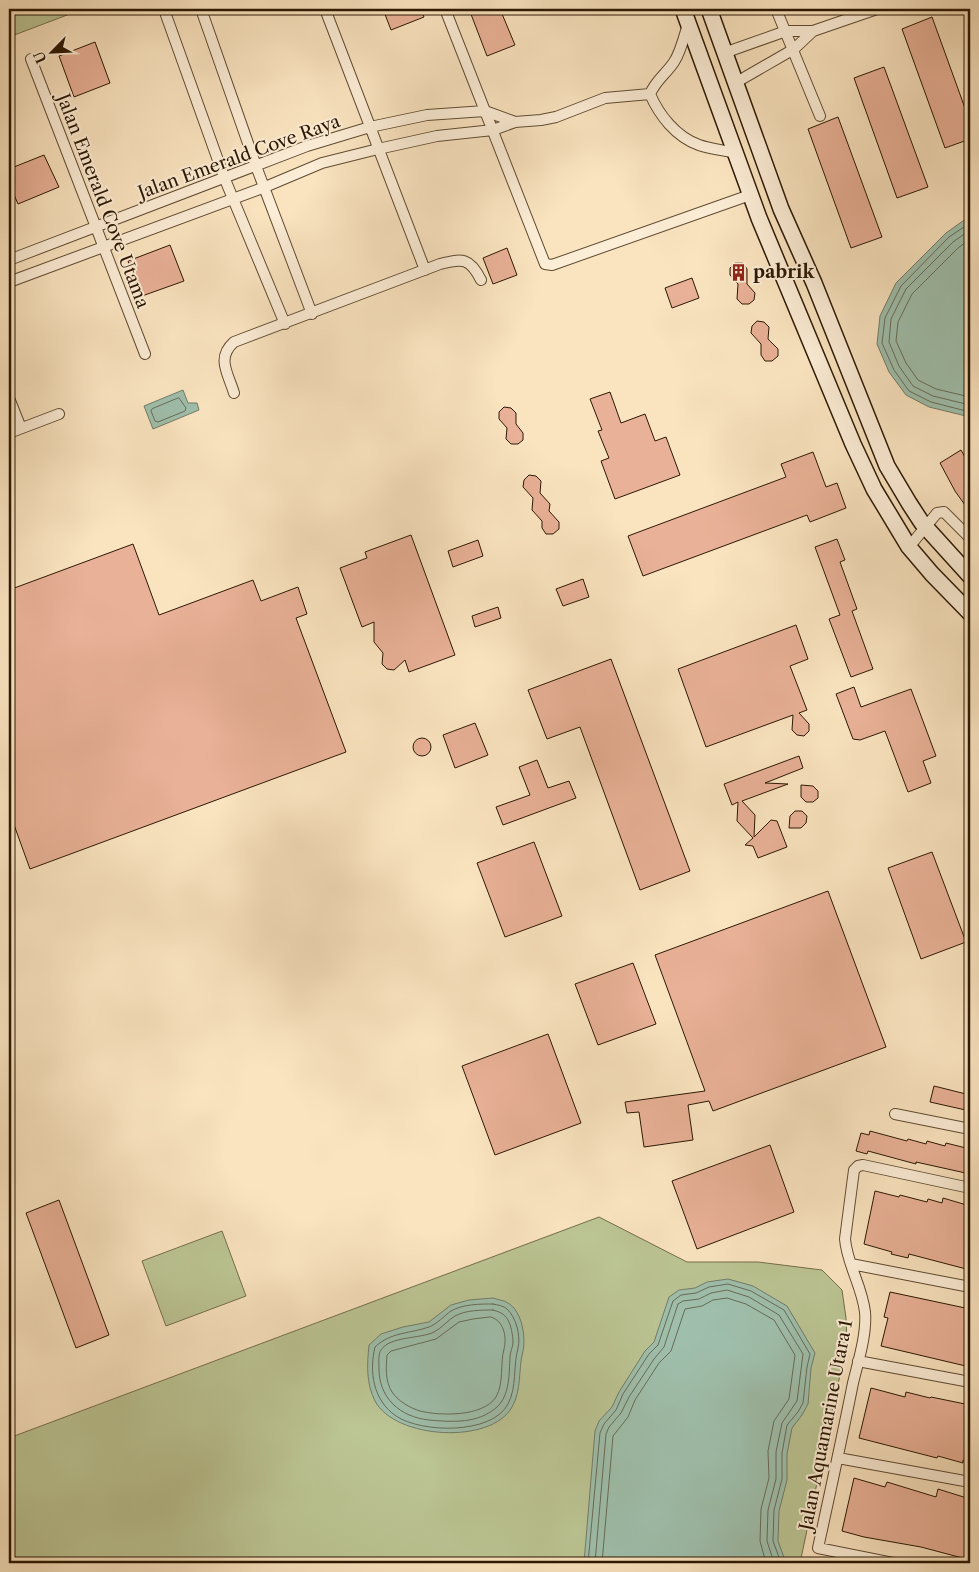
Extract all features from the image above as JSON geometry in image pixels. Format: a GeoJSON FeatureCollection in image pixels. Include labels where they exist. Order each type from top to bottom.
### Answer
{"type":"FeatureCollection","features":[{"type":"Feature","properties":{"kind":"main road"},"geometry":{"type":"LineString","coordinates":[[683,9],[750,195],[790,295],[865,471],[892,522],[909,547],[970,613]]}},
{"type":"Feature","properties":{"kind":"main road"},"geometry":{"type":"LineString","coordinates":[[709,9],[781,209],[814,284],[887,466],[925,527],[970,576]]}},
{"type":"Feature","properties":{"kind":"main road"},"geometry":{"type":"LineString","coordinates":[[790,295],[814,284]]}},
{"type":"Feature","properties":{"kind":"street"},"geometry":{"type":"LineString","coordinates":[[172,9],[167,11],[166,15],[224,177],[285,324]]}},
{"type":"Feature","properties":{"kind":"street"},"geometry":{"type":"LineString","coordinates":[[201,9],[256,166],[312,314]]}},
{"type":"Feature","properties":{"kind":"street"},"geometry":{"type":"LineString","coordinates":[[325,9],[425,270]]}},
{"type":"Feature","properties":{"kind":"street"},"geometry":{"type":"LineString","coordinates":[[445,9],[546,264],[552,265],[750,195]]}},
{"type":"Feature","properties":{"kind":"street"},"geometry":{"type":"LineString","coordinates":[[776,9],[820,116]]}},
{"type":"Feature","properties":{"kind":"street"},"geometry":{"type":"LineString","coordinates":[[724,53],[786,31],[813,32],[877,9]]}},
{"type":"Feature","properties":{"kind":"street"},"geometry":{"type":"LineString","coordinates":[[688,24],[678,55],[656,82],[650,94],[661,116],[684,136],[698,144],[734,153]]}},
{"type":"Feature","properties":{"kind":"street"},"geometry":{"type":"LineString","coordinates":[[736,83],[794,49],[813,32]]}},
{"type":"Feature","properties":{"kind":"street","name":"Jalan Emerald Cove Utama"},"geometry":{"type":"LineString","coordinates":[[32,59],[145,354]]}},
{"type":"Feature","properties":{"kind":"street","name":"Jalan Emerald Cove Raya"},"geometry":{"type":"LineString","coordinates":[[9,282],[233,199],[322,163],[437,136],[492,130],[515,122],[556,117],[605,98],[650,94]]}},
{"type":"Feature","properties":{"kind":"street","name":"Jalan Emerald Cove Raya"},"geometry":{"type":"LineString","coordinates":[[9,260],[307,146],[370,127],[427,115],[485,111],[515,122]]}},
{"type":"Feature","properties":{"kind":"street"},"geometry":{"type":"LineString","coordinates":[[234,393],[224,356],[234,342],[454,260],[465,260],[475,268],[481,280]]}},
{"type":"Feature","properties":{"kind":"street"},"geometry":{"type":"LineString","coordinates":[[9,398],[21,428]]}},
{"type":"Feature","properties":{"kind":"street"},"geometry":{"type":"LineString","coordinates":[[9,433],[59,414]]}},
{"type":"Feature","properties":{"kind":"street"},"geometry":{"type":"LineString","coordinates":[[909,547],[937,513],[944,512],[970,538]]}},
{"type":"Feature","properties":{"kind":"street"},"geometry":{"type":"LineString","coordinates":[[895,1114],[970,1129]]}},
{"type":"Feature","properties":{"kind":"street","name":"Jalan Aquamarine Utara 1"},"geometry":{"type":"LineString","coordinates":[[893,1563],[818,1548],[858,1361],[865,1314],[860,1288],[846,1248],[845,1239],[854,1170],[860,1165],[970,1188]]}},
{"type":"Feature","properties":{"kind":"street"},"geometry":{"type":"LineString","coordinates":[[851,1264],[970,1287]]}},
{"type":"Feature","properties":{"kind":"street"},"geometry":{"type":"LineString","coordinates":[[858,1361],[970,1382]]}},
{"type":"Feature","properties":{"kind":"street"},"geometry":{"type":"LineString","coordinates":[[838,1458],[970,1482]]}},
{"type":"Feature","properties":{"kind":"shaded area"},"geometry":{"type":"Polygon","coordinates":[[[9,9],[83,9],[9,37],[9,9]]]}},
{"type":"Feature","properties":{"kind":"shaded area"},"geometry":{"type":"Polygon","coordinates":[[[599,1217],[687,1262],[758,1262],[822,1270],[842,1290],[847,1342],[800,1563],[9,1563],[9,1438],[599,1217]]]}},
{"type":"Feature","properties":{"kind":"shaded area"},"geometry":{"type":"Polygon","coordinates":[[[222,1231],[246,1296],[166,1326],[142,1261],[222,1231]]]}},
{"type":"Feature","properties":{"kind":"water"},"geometry":{"type":"Polygon","coordinates":[[[970,216],[970,417],[929,407],[906,395],[889,372],[877,344],[880,316],[896,283],[946,233],[970,216]]]}},
{"type":"Feature","properties":{"kind":"water"},"geometry":{"type":"Polygon","coordinates":[[[183,390],[188,403],[197,403],[199,410],[153,429],[144,406],[183,390]]]}},
{"type":"Feature","properties":{"kind":"water"},"geometry":{"type":"Polygon","coordinates":[[[728,1279],[753,1286],[787,1306],[815,1353],[811,1368],[808,1404],[792,1428],[787,1454],[787,1480],[779,1511],[778,1541],[786,1563],[584,1563],[595,1431],[599,1421],[612,1407],[619,1392],[645,1351],[654,1342],[669,1297],[679,1290],[695,1288],[707,1282],[728,1279]]]}},
{"type":"Feature","properties":{"kind":"water"},"geometry":{"type":"Polygon","coordinates":[[[493,1298],[506,1302],[517,1312],[522,1325],[524,1339],[517,1394],[512,1407],[501,1419],[485,1427],[465,1432],[443,1432],[422,1430],[402,1423],[386,1414],[375,1401],[370,1387],[368,1367],[369,1345],[381,1334],[429,1322],[451,1305],[469,1300],[493,1298]]]}},
{"type":"Feature","properties":{"kind":"building"},"geometry":{"type":"Polygon","coordinates":[[[383,9],[421,9],[424,17],[391,30],[383,9]]]}},
{"type":"Feature","properties":{"kind":"building"},"geometry":{"type":"Polygon","coordinates":[[[469,9],[500,9],[515,45],[487,56],[469,9]]]}},
{"type":"Feature","properties":{"kind":"building"},"geometry":{"type":"Polygon","coordinates":[[[932,17],[970,122],[970,139],[945,148],[902,29],[932,17]]]}},
{"type":"Feature","properties":{"kind":"building"},"geometry":{"type":"Polygon","coordinates":[[[95,42],[110,83],[74,97],[59,56],[95,42]]]}},
{"type":"Feature","properties":{"kind":"building"},"geometry":{"type":"Polygon","coordinates":[[[884,67],[928,187],[897,198],[854,78],[884,67]]]}},
{"type":"Feature","properties":{"kind":"building"},"geometry":{"type":"Polygon","coordinates":[[[838,117],[882,237],[851,248],[808,129],[838,117]]]}},
{"type":"Feature","properties":{"kind":"building"},"geometry":{"type":"Polygon","coordinates":[[[44,155],[59,187],[18,204],[9,183],[9,169],[44,155]]]}},
{"type":"Feature","properties":{"kind":"building"},"geometry":{"type":"Polygon","coordinates":[[[170,245],[184,281],[142,296],[128,261],[170,245]]]}},
{"type":"Feature","properties":{"kind":"building"},"geometry":{"type":"Polygon","coordinates":[[[507,248],[517,275],[493,284],[483,258],[507,248]]]}},
{"type":"Feature","properties":{"kind":"building"},"geometry":{"type":"Polygon","coordinates":[[[735,263],[743,263],[747,269],[747,284],[755,293],[754,300],[749,304],[742,304],[737,299],[738,284],[730,275],[730,268],[735,263]]]}},
{"type":"Feature","properties":{"kind":"building"},"geometry":{"type":"Polygon","coordinates":[[[692,278],[699,298],[672,308],[665,288],[692,278]]]}},
{"type":"Feature","properties":{"kind":"building"},"geometry":{"type":"Polygon","coordinates":[[[757,321],[764,322],[769,327],[768,339],[778,349],[778,356],[772,361],[765,361],[761,355],[761,344],[751,333],[752,326],[757,321]]]}},
{"type":"Feature","properties":{"kind":"building"},"geometry":{"type":"Polygon","coordinates":[[[610,392],[621,423],[645,414],[655,441],[666,437],[680,475],[615,499],[601,461],[609,458],[598,431],[602,430],[590,399],[610,392]]]}},
{"type":"Feature","properties":{"kind":"building"},"geometry":{"type":"Polygon","coordinates":[[[504,407],[511,408],[516,413],[516,424],[523,433],[523,440],[518,444],[511,444],[506,439],[507,428],[499,419],[499,412],[504,407]]]}},
{"type":"Feature","properties":{"kind":"building"},"geometry":{"type":"Polygon","coordinates":[[[961,450],[970,466],[970,512],[955,491],[940,463],[961,450]]]}},
{"type":"Feature","properties":{"kind":"building"},"geometry":{"type":"Polygon","coordinates":[[[813,452],[826,487],[837,483],[846,508],[810,522],[807,515],[643,576],[628,536],[786,477],[781,464],[813,452]]]}},
{"type":"Feature","properties":{"kind":"building"},"geometry":{"type":"Polygon","coordinates":[[[529,475],[536,476],[541,481],[540,493],[550,504],[549,511],[559,522],[559,529],[553,534],[546,534],[542,528],[542,521],[532,510],[533,498],[523,487],[524,480],[529,475]]]}},
{"type":"Feature","properties":{"kind":"building"},"geometry":{"type":"Polygon","coordinates":[[[411,535],[455,655],[409,672],[405,660],[394,670],[387,669],[382,664],[383,653],[374,642],[374,622],[362,627],[340,568],[367,558],[365,552],[411,535]]]}},
{"type":"Feature","properties":{"kind":"building"},"geometry":{"type":"Polygon","coordinates":[[[837,539],[845,560],[840,562],[857,609],[852,611],[873,669],[851,677],[829,619],[840,615],[815,547],[837,539]]]}},
{"type":"Feature","properties":{"kind":"building"},"geometry":{"type":"Polygon","coordinates":[[[478,540],[483,556],[453,567],[448,551],[478,540]]]}},
{"type":"Feature","properties":{"kind":"building"},"geometry":{"type":"Polygon","coordinates":[[[133,544],[159,615],[253,580],[261,601],[298,587],[307,614],[296,618],[346,752],[30,869],[9,811],[9,590],[133,544]]]}},
{"type":"Feature","properties":{"kind":"building"},"geometry":{"type":"Polygon","coordinates":[[[583,579],[589,597],[563,606],[556,589],[583,579]]]}},
{"type":"Feature","properties":{"kind":"building"},"geometry":{"type":"Polygon","coordinates":[[[498,607],[501,618],[475,627],[472,616],[498,607]]]}},
{"type":"Feature","properties":{"kind":"building"},"geometry":{"type":"Polygon","coordinates":[[[796,625],[808,659],[790,666],[807,710],[799,713],[809,724],[809,731],[804,736],[797,735],[792,730],[793,715],[706,747],[678,669],[796,625]]]}},
{"type":"Feature","properties":{"kind":"building"},"geometry":{"type":"Polygon","coordinates":[[[611,659],[690,871],[640,890],[580,727],[547,739],[528,690],[611,659]]]}},
{"type":"Feature","properties":{"kind":"building"},"geometry":{"type":"Polygon","coordinates":[[[854,687],[861,707],[911,689],[936,756],[923,761],[931,783],[908,792],[885,731],[860,740],[853,739],[836,694],[854,687]]]}},
{"type":"Feature","properties":{"kind":"building"},"geometry":{"type":"Polygon","coordinates":[[[475,723],[488,755],[455,768],[443,735],[475,723]]]}},
{"type":"Feature","properties":{"kind":"building"},"geometry":{"type":"Polygon","coordinates":[[[422,738],[428,741],[431,747],[428,753],[422,756],[416,753],[413,747],[416,741],[422,738]]]}},
{"type":"Feature","properties":{"kind":"building"},"geometry":{"type":"Polygon","coordinates":[[[799,756],[803,768],[765,783],[788,784],[742,801],[755,815],[754,837],[771,820],[777,821],[787,847],[758,858],[753,846],[745,845],[753,838],[737,821],[738,802],[732,805],[724,784],[799,756]]]}},
{"type":"Feature","properties":{"kind":"building"},"geometry":{"type":"Polygon","coordinates":[[[537,760],[548,788],[569,781],[576,798],[503,825],[496,807],[530,795],[519,767],[537,760]]]}},
{"type":"Feature","properties":{"kind":"building"},"geometry":{"type":"Polygon","coordinates":[[[801,785],[813,786],[818,791],[818,798],[813,802],[806,802],[801,797],[801,785]]]}},
{"type":"Feature","properties":{"kind":"building"},"geometry":{"type":"Polygon","coordinates":[[[795,811],[802,811],[807,816],[806,823],[801,828],[789,828],[790,816],[795,811]]]}},
{"type":"Feature","properties":{"kind":"building"},"geometry":{"type":"Polygon","coordinates":[[[534,842],[562,916],[505,937],[477,863],[534,842]]]}},
{"type":"Feature","properties":{"kind":"building"},"geometry":{"type":"Polygon","coordinates":[[[932,852],[966,942],[921,959],[888,868],[932,852]]]}},
{"type":"Feature","properties":{"kind":"building"},"geometry":{"type":"Polygon","coordinates":[[[828,891],[886,1047],[713,1111],[709,1101],[688,1105],[693,1140],[644,1147],[639,1112],[627,1113],[625,1102],[705,1091],[655,955],[828,891]]]}},
{"type":"Feature","properties":{"kind":"building"},"geometry":{"type":"Polygon","coordinates":[[[633,963],[656,1024],[598,1045],[575,984],[633,963]]]}},
{"type":"Feature","properties":{"kind":"building"},"geometry":{"type":"Polygon","coordinates":[[[548,1034],[581,1123],[495,1155],[462,1066],[548,1034]]]}},
{"type":"Feature","properties":{"kind":"building"},"geometry":{"type":"Polygon","coordinates":[[[934,1086],[970,1095],[970,1111],[930,1102],[934,1086]]]}},
{"type":"Feature","properties":{"kind":"building"},"geometry":{"type":"Polygon","coordinates":[[[870,1131],[907,1141],[908,1139],[926,1144],[927,1141],[945,1146],[946,1143],[970,1149],[970,1174],[916,1162],[916,1164],[868,1151],[867,1154],[856,1151],[861,1133],[869,1135],[870,1131]]]}},
{"type":"Feature","properties":{"kind":"building"},"geometry":{"type":"Polygon","coordinates":[[[770,1145],[794,1212],[697,1249],[672,1181],[770,1145]]]}},
{"type":"Feature","properties":{"kind":"building"},"geometry":{"type":"Polygon","coordinates":[[[875,1191],[927,1202],[928,1199],[942,1203],[943,1198],[970,1206],[970,1270],[909,1254],[908,1258],[891,1254],[892,1252],[864,1244],[875,1191]]]}},
{"type":"Feature","properties":{"kind":"building"},"geometry":{"type":"Polygon","coordinates":[[[59,1200],[109,1335],[76,1348],[26,1213],[59,1200]]]}},
{"type":"Feature","properties":{"kind":"building"},"geometry":{"type":"Polygon","coordinates":[[[890,1292],[970,1309],[970,1367],[881,1346],[888,1318],[884,1317],[890,1292]]]}},
{"type":"Feature","properties":{"kind":"building"},"geometry":{"type":"Polygon","coordinates":[[[871,1388],[905,1397],[906,1392],[970,1405],[970,1462],[963,1460],[963,1463],[938,1456],[937,1458],[859,1438],[871,1388]]]}},
{"type":"Feature","properties":{"kind":"building"},"geometry":{"type":"Polygon","coordinates":[[[854,1478],[885,1487],[887,1482],[936,1497],[938,1489],[970,1499],[970,1560],[921,1547],[864,1537],[842,1531],[854,1478]]]}},
{"type":"Feature","properties":{"kind":"place","name":"pabrik"},"geometry":{"type":"Point","coordinates":[739,272]}}]}
